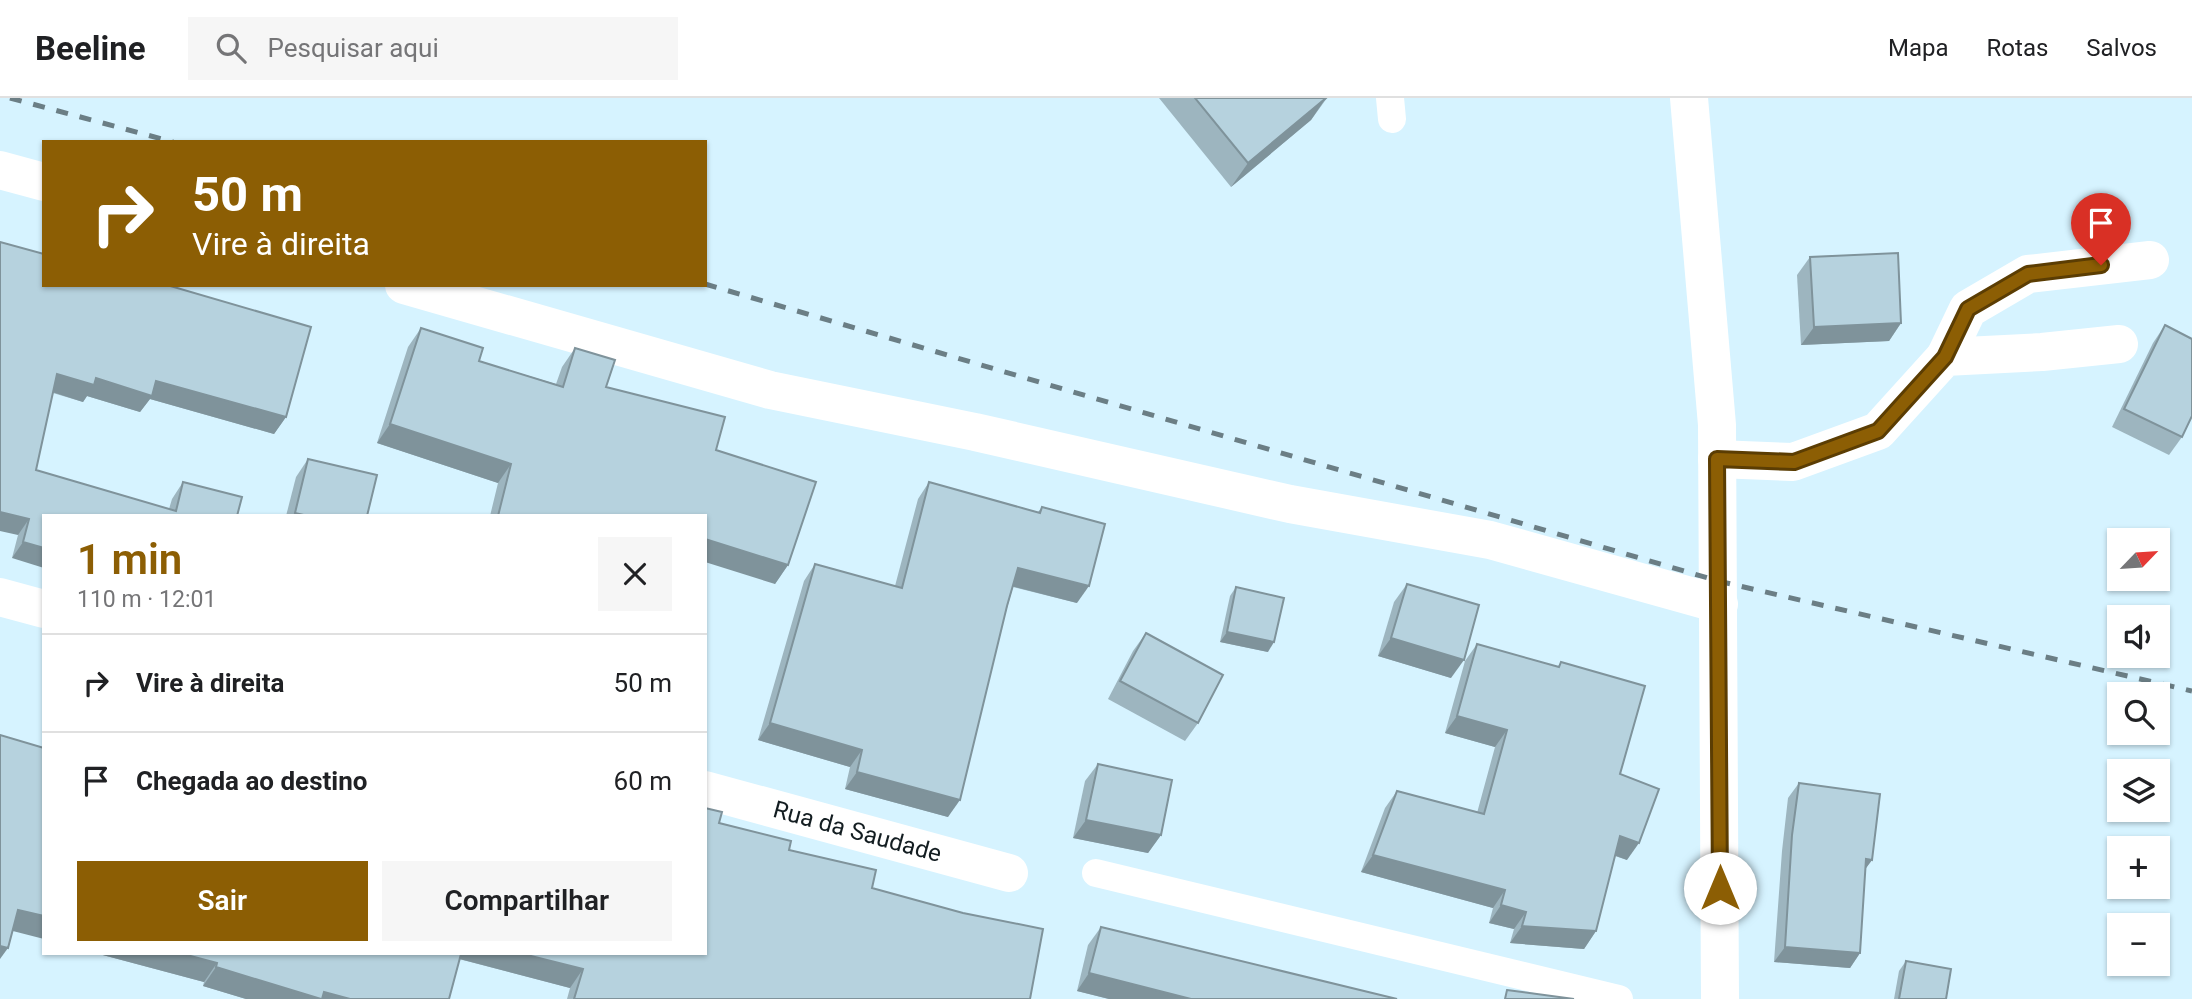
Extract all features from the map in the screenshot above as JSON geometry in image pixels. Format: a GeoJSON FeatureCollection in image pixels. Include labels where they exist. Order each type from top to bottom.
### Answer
{"type":"FeatureCollection","features":[{"type":"Feature","properties":{"kind":"street"},"geometry":{"type":"LineString","coordinates":[[1689,98],[1716,411],[1720,999]]}},
{"type":"Feature","properties":{"kind":"street"},"geometry":{"type":"LineString","coordinates":[[0,170],[42,181]]}},
{"type":"Feature","properties":{"kind":"street"},"geometry":{"type":"LineString","coordinates":[[1717,459],[1794,462],[1878,431],[1945,357],[1968,309],[2028,274],[2150,260]]}},
{"type":"Feature","properties":{"kind":"street"},"geometry":{"type":"LineString","coordinates":[[411,287],[770,390],[975,432],[1290,504],[1490,540],[1719,604]]}},
{"type":"Feature","properties":{"kind":"street"},"geometry":{"type":"LineString","coordinates":[[1945,357],[2042,352],[2119,344]]}},
{"type":"Feature","properties":{"kind":"street"},"geometry":{"type":"LineString","coordinates":[[0,597],[42,608]]}},
{"type":"Feature","properties":{"kind":"street","name":"Rua da Saudade"},"geometry":{"type":"LineString","coordinates":[[707,791],[1009,873]]}},
{"type":"Feature","properties":{"kind":"lane"},"geometry":{"type":"LineString","coordinates":[[1096,873],[1619,999]]}},
{"type":"Feature","properties":{"kind":"building"},"geometry":{"type":"Polygon","coordinates":[[[1195,98],[1326,98],[1248,163],[1195,98]]]}},
{"type":"Feature","properties":{"kind":"building"},"geometry":{"type":"Polygon","coordinates":[[[0,242],[42,253],[42,287],[174,287],[311,327],[286,417],[156,381],[152,396],[96,378],[94,385],[57,374],[36,470],[176,511],[183,482],[242,497],[238,514],[42,514],[42,547],[23,542],[29,519],[0,512],[0,242]]]}},
{"type":"Feature","properties":{"kind":"building"},"geometry":{"type":"Polygon","coordinates":[[[1898,253],[1901,323],[1814,327],[1810,257],[1898,253]]]}},
{"type":"Feature","properties":{"kind":"building"},"geometry":{"type":"Polygon","coordinates":[[[2165,325],[2192,339],[2192,416],[2182,437],[2124,409],[2165,325]]]}},
{"type":"Feature","properties":{"kind":"building"},"geometry":{"type":"Polygon","coordinates":[[[421,328],[483,348],[479,361],[563,387],[575,348],[615,360],[606,387],[725,417],[716,450],[816,482],[788,565],[707,540],[707,514],[498,514],[511,464],[390,424],[421,328]]]}},
{"type":"Feature","properties":{"kind":"building"},"geometry":{"type":"Polygon","coordinates":[[[308,459],[377,475],[367,514],[295,513],[308,459]]]}},
{"type":"Feature","properties":{"kind":"building"},"geometry":{"type":"Polygon","coordinates":[[[929,482],[1040,513],[1042,507],[1105,524],[1089,586],[1018,568],[960,800],[857,772],[862,750],[770,723],[815,564],[902,588],[929,482]]]}},
{"type":"Feature","properties":{"kind":"building"},"geometry":{"type":"Polygon","coordinates":[[[1407,584],[1479,605],[1464,660],[1391,638],[1407,584]]]}},
{"type":"Feature","properties":{"kind":"building"},"geometry":{"type":"Polygon","coordinates":[[[1236,587],[1284,598],[1274,642],[1227,632],[1236,587]]]}},
{"type":"Feature","properties":{"kind":"building"},"geometry":{"type":"Polygon","coordinates":[[[1146,633],[1223,675],[1198,723],[1120,681],[1146,633]]]}},
{"type":"Feature","properties":{"kind":"building"},"geometry":{"type":"Polygon","coordinates":[[[1477,644],[1559,667],[1561,662],[1645,686],[1620,774],[1659,789],[1639,843],[1620,836],[1596,931],[1522,926],[1526,912],[1501,905],[1505,890],[1373,855],[1397,791],[1484,814],[1507,730],[1457,716],[1477,644]]]}},
{"type":"Feature","properties":{"kind":"building"},"geometry":{"type":"Polygon","coordinates":[[[0,735],[42,747],[42,916],[18,910],[8,948],[0,946],[0,735]]]}},
{"type":"Feature","properties":{"kind":"building"},"geometry":{"type":"Polygon","coordinates":[[[1098,764],[1172,780],[1161,835],[1086,820],[1098,764]]]}},
{"type":"Feature","properties":{"kind":"building"},"geometry":{"type":"Polygon","coordinates":[[[1799,783],[1880,794],[1872,860],[1866,859],[1860,953],[1785,947],[1792,835],[1799,783]]]}},
{"type":"Feature","properties":{"kind":"building"},"geometry":{"type":"Polygon","coordinates":[[[707,808],[722,812],[719,823],[791,841],[789,850],[876,870],[872,888],[963,913],[1043,929],[1030,999],[574,999],[583,969],[527,955],[707,955],[707,808]]]}},
{"type":"Feature","properties":{"kind":"building"},"geometry":{"type":"Polygon","coordinates":[[[1101,927],[1397,999],[1191,999],[1089,973],[1101,927]]]}},
{"type":"Feature","properties":{"kind":"building"},"geometry":{"type":"Polygon","coordinates":[[[187,955],[461,955],[449,999],[350,999],[324,992],[321,999],[216,967],[217,963],[187,955]]]}},
{"type":"Feature","properties":{"kind":"building"},"geometry":{"type":"Polygon","coordinates":[[[1906,961],[1951,969],[1946,999],[1899,999],[1906,961]]]}},
{"type":"Feature","properties":{"kind":"building"},"geometry":{"type":"Polygon","coordinates":[[[1507,990],[1574,999],[1505,999],[1507,990]]]}},
{"type":"Feature","properties":{"kind":"railway"},"geometry":{"type":"LineString","coordinates":[[10,98],[166,140]]}},
{"type":"Feature","properties":{"kind":"railway"},"geometry":{"type":"LineString","coordinates":[[707,285],[1718,581],[2192,691]]}},
{"type":"Feature","properties":{"kind":"route"},"geometry":{"type":"LineString","coordinates":[[1720,888],[1717,459],[1794,462],[1878,431],[1945,357],[1968,309],[2028,274],[2101,265]]}}]}
